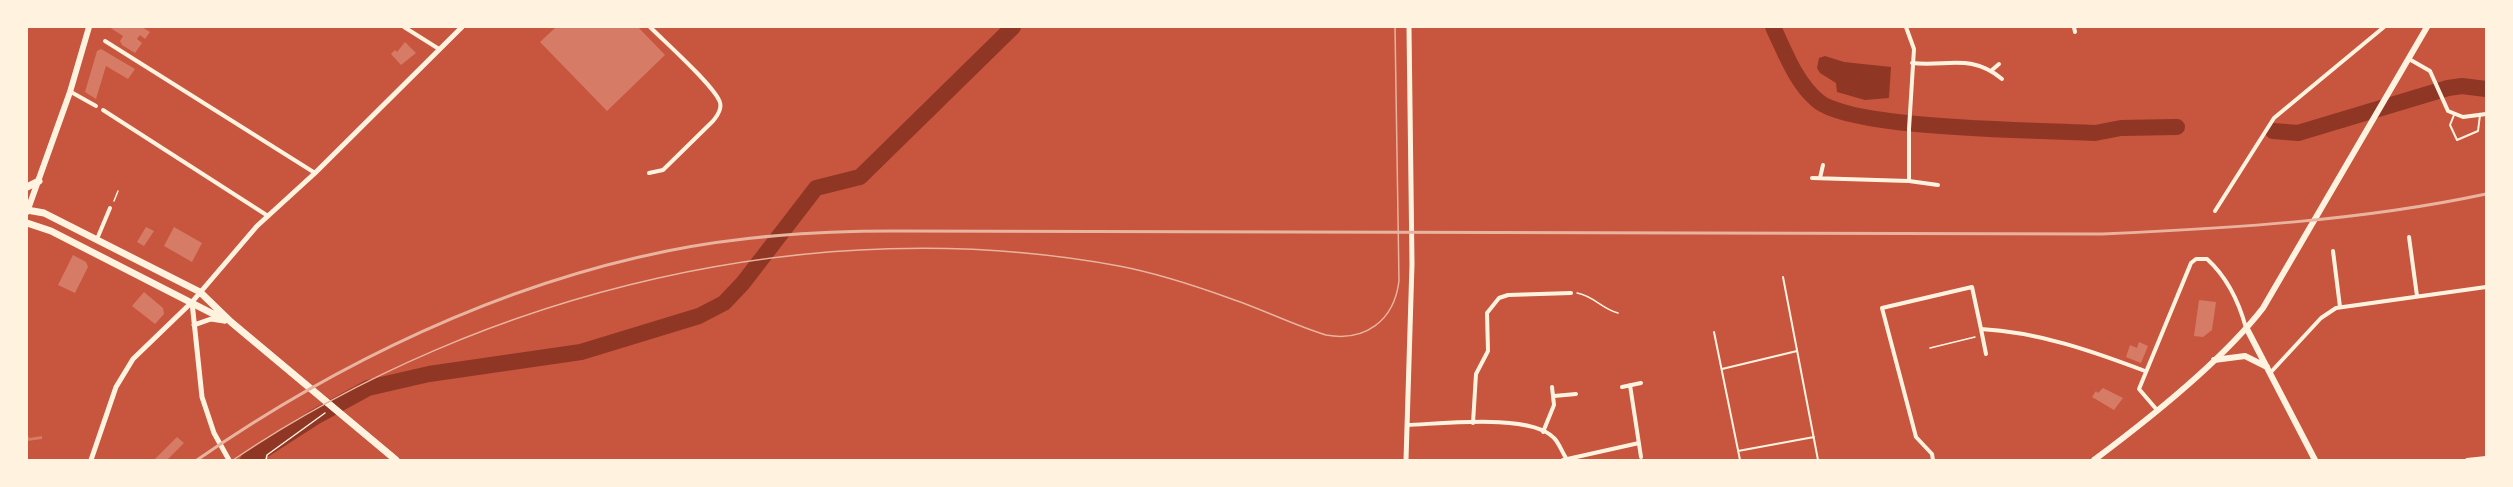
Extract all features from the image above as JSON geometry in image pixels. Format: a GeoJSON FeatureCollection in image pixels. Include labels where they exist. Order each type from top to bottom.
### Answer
{"type":"FeatureCollection","features":[{"type":"Feature","properties":{"kind":"highway"},"geometry":{"type":"LineString","coordinates":[[27,187],[39,181]]}},
{"type":"Feature","properties":{"kind":"highway"},"geometry":{"type":"LineString","coordinates":[[27,211],[44,213],[200,292],[231,322],[396,460]]}},
{"type":"Feature","properties":{"kind":"highway"},"geometry":{"type":"LineString","coordinates":[[27,223],[51,231],[231,322]]}},
{"type":"Feature","properties":{"kind":"main road"},"geometry":{"type":"LineString","coordinates":[[27,211],[70,92],[88,27]]}},
{"type":"Feature","properties":{"kind":"main road"},"geometry":{"type":"LineString","coordinates":[[2094,460],[2157,410],[2247,329],[2272,294],[2305,239],[2427,27]]}},
{"type":"Feature","properties":{"kind":"main road"},"geometry":{"type":"LineString","coordinates":[[2247,329],[2315,460]]}},
{"type":"Feature","properties":{"kind":"main road"},"geometry":{"type":"LineString","coordinates":[[2212,360],[2245,356],[2269,369]]}},
{"type":"Feature","properties":{"kind":"street"},"geometry":{"type":"LineString","coordinates":[[404,27],[440,49]]}},
{"type":"Feature","properties":{"kind":"street"},"geometry":{"type":"LineString","coordinates":[[91,460],[116,387],[126,367],[192,302],[238,247],[462,27]]}},
{"type":"Feature","properties":{"kind":"street"},"geometry":{"type":"LineString","coordinates":[[649,173],[663,170],[713,121],[718,115],[720,106],[719,100],[710,89],[650,27]]}},
{"type":"Feature","properties":{"kind":"street"},"geometry":{"type":"LineString","coordinates":[[1406,460],[1412,264],[1409,27]]}},
{"type":"Feature","properties":{"kind":"street"},"geometry":{"type":"LineString","coordinates":[[1906,27],[1914,49],[1909,129],[1909,181]]}},
{"type":"Feature","properties":{"kind":"street"},"geometry":{"type":"LineString","coordinates":[[2215,211],[2274,118],[2384,27]]}},
{"type":"Feature","properties":{"kind":"street"},"geometry":{"type":"LineString","coordinates":[[105,41],[315,173]]}},
{"type":"Feature","properties":{"kind":"street"},"geometry":{"type":"LineString","coordinates":[[2409,59],[2430,71],[2448,111],[2463,117],[2486,114]]}},
{"type":"Feature","properties":{"kind":"street"},"geometry":{"type":"LineString","coordinates":[[1912,63],[1928,65],[1952,61],[1973,63],[1992,70],[2002,79]]}},
{"type":"Feature","properties":{"kind":"street"},"geometry":{"type":"LineString","coordinates":[[1992,70],[1999,64]]}},
{"type":"Feature","properties":{"kind":"street"},"geometry":{"type":"LineString","coordinates":[[70,92],[96,106]]}},
{"type":"Feature","properties":{"kind":"street"},"geometry":{"type":"LineString","coordinates":[[103,110],[269,217]]}},
{"type":"Feature","properties":{"kind":"street"},"geometry":{"type":"LineString","coordinates":[[1820,178],[1823,165]]}},
{"type":"Feature","properties":{"kind":"street"},"geometry":{"type":"LineString","coordinates":[[1812,178],[1909,181],[1938,185]]}},
{"type":"Feature","properties":{"kind":"street"},"geometry":{"type":"LineString","coordinates":[[97,239],[110,208]]}},
{"type":"Feature","properties":{"kind":"street"},"geometry":{"type":"LineString","coordinates":[[2409,237],[2417,296]]}},
{"type":"Feature","properties":{"kind":"street"},"geometry":{"type":"LineString","coordinates":[[2333,250],[2340,307]]}},
{"type":"Feature","properties":{"kind":"street"},"geometry":{"type":"LineString","coordinates":[[2157,410],[2139,390],[2191,263],[2196,259],[2207,259],[2234,292],[2247,329]]}},
{"type":"Feature","properties":{"kind":"street"},"geometry":{"type":"LineString","coordinates":[[1933,460],[1932,454],[1916,437],[1882,308],[1971,287],[1986,354]]}},
{"type":"Feature","properties":{"kind":"street"},"geometry":{"type":"LineString","coordinates":[[2269,369],[2321,318],[2340,307],[2486,287]]}},
{"type":"Feature","properties":{"kind":"street"},"geometry":{"type":"LineString","coordinates":[[1473,423],[1476,374],[1488,351],[1487,313],[1500,298],[1508,295],[1571,293]]}},
{"type":"Feature","properties":{"kind":"street"},"geometry":{"type":"LineString","coordinates":[[192,302],[202,397],[214,433],[229,460]]}},
{"type":"Feature","properties":{"kind":"street"},"geometry":{"type":"LineString","coordinates":[[194,326],[211,319],[231,322]]}},
{"type":"Feature","properties":{"kind":"street"},"geometry":{"type":"LineString","coordinates":[[1981,329],[2032,335],[2100,354],[2145,371]]}},
{"type":"Feature","properties":{"kind":"street"},"geometry":{"type":"LineString","coordinates":[[1622,387],[1641,384]]}},
{"type":"Feature","properties":{"kind":"street"},"geometry":{"type":"LineString","coordinates":[[1630,386],[1641,457]]}},
{"type":"Feature","properties":{"kind":"street"},"geometry":{"type":"LineString","coordinates":[[1544,432],[1554,405],[1552,387]]}},
{"type":"Feature","properties":{"kind":"street"},"geometry":{"type":"LineString","coordinates":[[1554,396],[1576,394]]}},
{"type":"Feature","properties":{"kind":"street"},"geometry":{"type":"LineString","coordinates":[[1407,425],[1510,422],[1553,437],[1564,459],[1639,443]]}},
{"type":"Feature","properties":{"kind":"street"},"geometry":{"type":"LineString","coordinates":[[2467,460],[2486,458]]}},
{"type":"Feature","properties":{"kind":"lane"},"geometry":{"type":"LineString","coordinates":[[2454,115],[2450,125],[2457,140],[2478,131],[2480,115]]}},
{"type":"Feature","properties":{"kind":"lane"},"geometry":{"type":"LineString","coordinates":[[1783,277],[1818,460]]}},
{"type":"Feature","properties":{"kind":"lane"},"geometry":{"type":"LineString","coordinates":[[1714,332],[1740,460]]}},
{"type":"Feature","properties":{"kind":"lane"},"geometry":{"type":"LineString","coordinates":[[1722,369],[1797,351]]}},
{"type":"Feature","properties":{"kind":"lane"},"geometry":{"type":"LineString","coordinates":[[1738,451],[1814,437]]}},
{"type":"Feature","properties":{"kind":"path"},"geometry":{"type":"LineString","coordinates":[[110,208],[118,191]]}},
{"type":"Feature","properties":{"kind":"path"},"geometry":{"type":"LineString","coordinates":[[1571,293],[1589,296],[1606,310],[1618,313]]}},
{"type":"Feature","properties":{"kind":"path"},"geometry":{"type":"LineString","coordinates":[[1930,348],[1982,336]]}},
{"type":"Feature","properties":{"kind":"path"},"geometry":{"type":"LineString","coordinates":[[266,460],[267,455],[326,413]]}},
{"type":"Feature","properties":{"kind":"shaded area"},"geometry":{"type":"Polygon","coordinates":[[[1825,56],[1844,62],[1891,67],[1889,98],[1865,100],[1837,92],[1836,83],[1820,73],[1817,68],[1819,58],[1825,56]]]}},
{"type":"Feature","properties":{"kind":"building"},"geometry":{"type":"Polygon","coordinates":[[[109,27],[142,27],[150,32],[145,39],[140,35],[137,39],[142,43],[135,53],[122,45],[120,41],[123,36],[109,27]]]}},
{"type":"Feature","properties":{"kind":"building"},"geometry":{"type":"Polygon","coordinates":[[[556,27],[638,27],[665,55],[607,111],[540,42],[556,27]]]}},
{"type":"Feature","properties":{"kind":"building"},"geometry":{"type":"Polygon","coordinates":[[[405,42],[416,53],[401,65],[391,54],[395,50],[397,52],[405,42]]]}},
{"type":"Feature","properties":{"kind":"building"},"geometry":{"type":"Polygon","coordinates":[[[101,49],[135,69],[128,79],[106,66],[96,99],[85,92],[97,51],[101,49]]]}},
{"type":"Feature","properties":{"kind":"building"},"geometry":{"type":"Polygon","coordinates":[[[146,227],[154,231],[144,246],[137,242],[146,227]]]}},
{"type":"Feature","properties":{"kind":"building"},"geometry":{"type":"Polygon","coordinates":[[[174,227],[202,243],[192,262],[164,246],[174,227]]]}},
{"type":"Feature","properties":{"kind":"building"},"geometry":{"type":"Polygon","coordinates":[[[73,255],[86,262],[88,267],[75,293],[58,285],[73,255]]]}},
{"type":"Feature","properties":{"kind":"building"},"geometry":{"type":"Polygon","coordinates":[[[144,292],[163,308],[164,314],[155,324],[132,306],[144,292]]]}},
{"type":"Feature","properties":{"kind":"building"},"geometry":{"type":"Polygon","coordinates":[[[2199,300],[2216,302],[2212,330],[2203,337],[2194,336],[2199,300]]]}},
{"type":"Feature","properties":{"kind":"building"},"geometry":{"type":"Polygon","coordinates":[[[2139,342],[2148,346],[2141,363],[2126,357],[2130,345],[2137,348],[2139,342]]]}},
{"type":"Feature","properties":{"kind":"building"},"geometry":{"type":"Polygon","coordinates":[[[2103,388],[2123,398],[2114,410],[2092,397],[2096,391],[2098,393],[2103,388]]]}},
{"type":"Feature","properties":{"kind":"building"},"geometry":{"type":"Polygon","coordinates":[[[27,432],[29,438],[42,436],[42,439],[27,441],[27,432]]]}},
{"type":"Feature","properties":{"kind":"building"},"geometry":{"type":"Polygon","coordinates":[[[177,437],[184,443],[167,460],[154,460],[177,437]]]}},
{"type":"Feature","properties":{"kind":"waterway"},"geometry":{"type":"LineString","coordinates":[[248,460],[315,417],[368,388],[429,374],[581,352],[699,316],[724,303],[743,283],[816,188],[860,177],[1013,27]]}},
{"type":"Feature","properties":{"kind":"waterway"},"geometry":{"type":"LineString","coordinates":[[1773,27],[1803,85],[1818,101],[1838,111],[1869,118],[1950,127],[2095,133],[2121,128],[2177,127]]}},
{"type":"Feature","properties":{"kind":"waterway"},"geometry":{"type":"LineString","coordinates":[[2273,131],[2298,133],[2448,88],[2462,86],[2486,89]]}},
{"type":"Feature","properties":{"kind":"tram line"},"geometry":{"type":"LineString","coordinates":[[233,460],[331,401],[435,350],[544,309],[657,278],[772,258],[889,249],[1005,251],[1119,266],[1147,272],[1215,293],[1326,335],[1340,336],[1365,332],[1384,318],[1396,295],[1399,281],[1395,27]]}},
{"type":"Feature","properties":{"kind":"railway"},"geometry":{"type":"LineString","coordinates":[[197,460],[306,391],[363,360],[481,306],[542,284],[604,266],[667,251],[751,238],[807,233],[892,231],[2102,234],[2295,222],[2391,211],[2486,194]]}}]}
